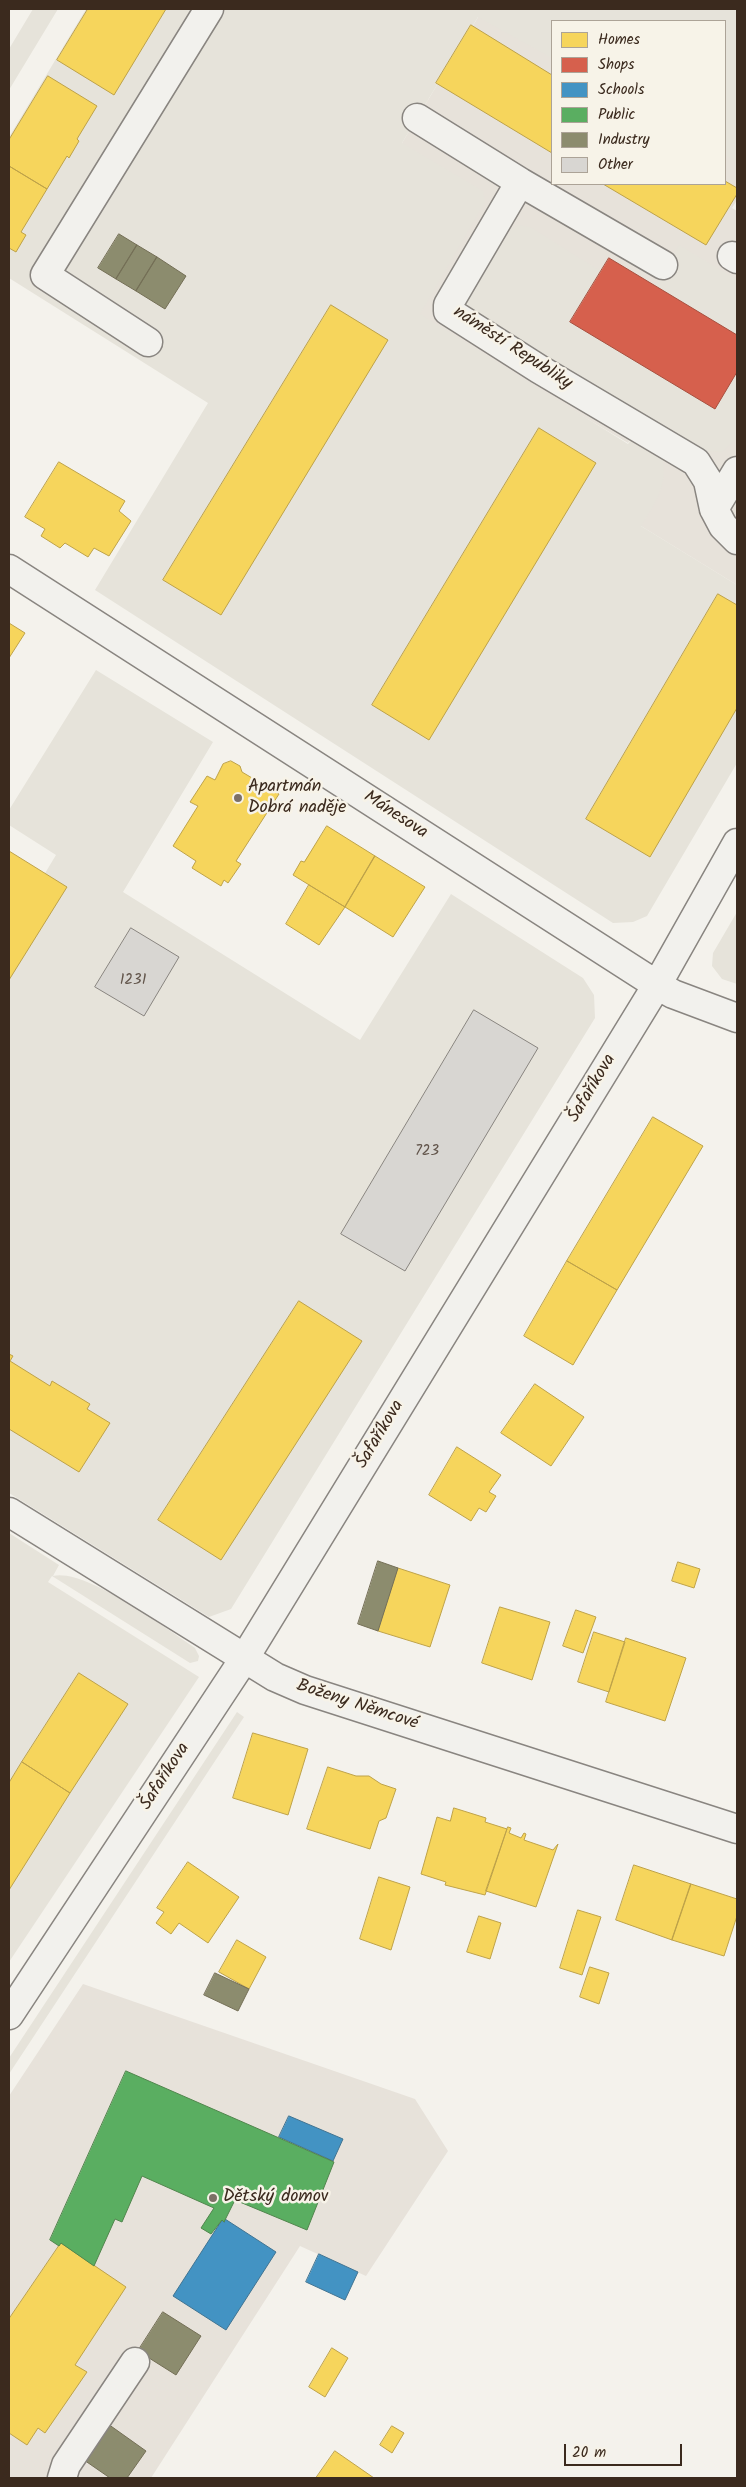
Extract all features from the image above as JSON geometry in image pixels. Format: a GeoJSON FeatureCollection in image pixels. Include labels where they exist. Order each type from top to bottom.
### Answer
{"type":"FeatureCollection","features":[{"type":"Feature","properties":{"kind":"street"},"geometry":{"type":"LineString","coordinates":[[148,342],[45,275],[209,9]]}},
{"type":"Feature","properties":{"kind":"street"},"geometry":{"type":"LineString","coordinates":[[417,118],[520,182],[663,265]]}},
{"type":"Feature","properties":{"kind":"street","name":"náměstí Republiky"},"geometry":{"type":"LineString","coordinates":[[520,182],[452,297],[448,311],[540,369],[696,462],[708,481],[714,509],[723,526],[737,540]]}},
{"type":"Feature","properties":{"kind":"street"},"geometry":{"type":"LineString","coordinates":[[714,509],[737,472]]}},
{"type":"Feature","properties":{"kind":"street","name":"Mánesova"},"geometry":{"type":"LineString","coordinates":[[9,570],[657,986],[737,1018]]}},
{"type":"Feature","properties":{"kind":"street","name":"Šafaříkova"},"geometry":{"type":"LineString","coordinates":[[9,2015],[244,1659],[657,986],[737,843]]}},
{"type":"Feature","properties":{"kind":"street","name":"Boženy Němcové"},"geometry":{"type":"LineString","coordinates":[[9,1512],[275,1677],[305,1690],[737,1829]]}},
{"type":"Feature","properties":{"kind":"street"},"geometry":{"type":"LineString","coordinates":[[62,2478],[66,2465],[135,2362]]}},
{"type":"Feature","properties":{"kind":"shaded area"},"geometry":{"type":"Polygon","coordinates":[[[33,9],[58,9],[9,90],[9,49],[33,9]]]}},
{"type":"Feature","properties":{"kind":"shaded area"},"geometry":{"type":"Polygon","coordinates":[[[86,9],[737,9],[737,162],[726,156],[726,20],[551,20],[551,57],[478,17],[402,143],[483,191],[485,202],[420,314],[628,444],[632,438],[663,458],[662,486],[656,502],[641,526],[737,585],[737,763],[647,916],[633,922],[613,923],[95,590],[208,403],[9,278],[9,137],[86,9]]]}},
{"type":"Feature","properties":{"kind":"shaded area"},"geometry":{"type":"Polygon","coordinates":[[[483,9],[505,9],[551,36],[551,185],[726,185],[726,142],[737,149],[737,200],[732,208],[737,211],[737,585],[641,526],[631,438],[628,443],[418,318],[402,143],[483,9]]]}},
{"type":"Feature","properties":{"kind":"shaded area"},"geometry":{"type":"Polygon","coordinates":[[[519,225],[532,228],[600,271],[609,257],[655,286],[679,245],[737,280],[737,438],[722,452],[703,451],[611,397],[464,306],[511,229],[519,225]]]}},
{"type":"Feature","properties":{"kind":"shaded area"},"geometry":{"type":"Polygon","coordinates":[[[96,670],[213,742],[123,892],[360,1040],[451,894],[583,978],[594,995],[595,1018],[231,1609],[209,1617],[9,1493],[9,933],[56,855],[9,825],[9,810],[96,670]]]}},
{"type":"Feature","properties":{"kind":"shaded area"},"geometry":{"type":"Polygon","coordinates":[[[737,912],[737,984],[722,979],[712,966],[713,953],[737,912]]]}},
{"type":"Feature","properties":{"kind":"shaded area"},"geometry":{"type":"Polygon","coordinates":[[[9,1533],[59,1565],[53,1576],[67,1576],[85,1581],[104,1590],[146,1614],[195,1648],[199,1656],[198,1661],[190,1663],[52,1576],[48,1582],[199,1677],[9,1962],[9,1533]]]}},
{"type":"Feature","properties":{"kind":"shaded area"},"geometry":{"type":"Polygon","coordinates":[[[237,1712],[244,1717],[9,2074],[9,2058],[237,1712]]]}},
{"type":"Feature","properties":{"kind":"shaded area","name":"Dětský domov"},"geometry":{"type":"Polygon","coordinates":[[[83,1984],[415,2099],[448,2151],[366,2276],[300,2246],[151,2478],[9,2478],[9,2096],[83,1984]]]}},
{"type":"Feature","properties":{"kind":"building: Homes"},"geometry":{"type":"Polygon","coordinates":[[[88,9],[166,9],[114,95],[57,60],[88,9]]]}},
{"type":"Feature","properties":{"kind":"building: Homes"},"geometry":{"type":"Polygon","coordinates":[[[471,25],[551,74],[551,152],[436,83],[471,25]]]}},
{"type":"Feature","properties":{"kind":"building: Homes"},"geometry":{"type":"Polygon","coordinates":[[[48,76],[97,106],[77,139],[79,141],[69,158],[67,156],[47,189],[9,166],[9,140],[48,76]]]}},
{"type":"Feature","properties":{"kind":"building: Homes"},"geometry":{"type":"Polygon","coordinates":[[[9,166],[47,189],[21,232],[26,235],[16,252],[9,248],[9,166]]]}},
{"type":"Feature","properties":{"kind":"building: Homes"},"geometry":{"type":"Polygon","coordinates":[[[726,182],[737,188],[737,194],[706,245],[605,185],[726,185],[726,182]]]}},
{"type":"Feature","properties":{"kind":"building: Homes"},"geometry":{"type":"Polygon","coordinates":[[[331,305],[388,340],[221,615],[163,580],[331,305]]]}},
{"type":"Feature","properties":{"kind":"building: Homes"},"geometry":{"type":"Polygon","coordinates":[[[539,428],[596,463],[429,740],[372,705],[539,428]]]}},
{"type":"Feature","properties":{"kind":"building: Homes"},"geometry":{"type":"Polygon","coordinates":[[[59,462],[125,501],[119,511],[131,521],[109,556],[94,548],[88,557],[65,543],[60,548],[41,536],[45,529],[25,517],[59,462]]]}},
{"type":"Feature","properties":{"kind":"building: Homes"},"geometry":{"type":"Polygon","coordinates":[[[718,594],[737,605],[737,708],[650,857],[586,819],[718,594]]]}},
{"type":"Feature","properties":{"kind":"building: Homes"},"geometry":{"type":"Polygon","coordinates":[[[9,623],[25,633],[9,658],[9,623]]]}},
{"type":"Feature","properties":{"kind":"building: Homes"},"geometry":{"type":"Polygon","coordinates":[[[231,761],[240,766],[242,772],[279,794],[236,861],[241,864],[228,883],[224,880],[221,886],[192,868],[196,861],[173,846],[198,806],[190,802],[207,776],[215,780],[223,764],[231,761]]]}},
{"type":"Feature","properties":{"kind":"building: Homes"},"geometry":{"type":"Polygon","coordinates":[[[327,826],[375,856],[345,907],[293,875],[301,861],[304,862],[327,826]]]}},
{"type":"Feature","properties":{"kind":"building: Homes"},"geometry":{"type":"Polygon","coordinates":[[[9,851],[67,887],[9,980],[9,851]]]}},
{"type":"Feature","properties":{"kind":"building: Homes"},"geometry":{"type":"Polygon","coordinates":[[[375,856],[425,887],[393,937],[345,907],[375,856]]]}},
{"type":"Feature","properties":{"kind":"building: Homes"},"geometry":{"type":"Polygon","coordinates":[[[309,885],[345,907],[319,945],[286,924],[309,885]]]}},
{"type":"Feature","properties":{"kind":"building: Homes"},"geometry":{"type":"Polygon","coordinates":[[[653,1117],[703,1146],[617,1290],[567,1261],[653,1117]]]}},
{"type":"Feature","properties":{"kind":"building: Homes"},"geometry":{"type":"Polygon","coordinates":[[[567,1261],[617,1290],[573,1365],[524,1336],[567,1261]]]}},
{"type":"Feature","properties":{"kind":"building: Homes"},"geometry":{"type":"Polygon","coordinates":[[[299,1301],[362,1341],[221,1560],[158,1520],[299,1301]]]}},
{"type":"Feature","properties":{"kind":"building: Homes"},"geometry":{"type":"Polygon","coordinates":[[[9,1354],[13,1356],[10,1361],[50,1386],[52,1381],[90,1404],[87,1409],[110,1423],[79,1472],[9,1429],[9,1354]]]}},
{"type":"Feature","properties":{"kind":"building: Homes"},"geometry":{"type":"Polygon","coordinates":[[[535,1384],[584,1417],[551,1466],[501,1433],[535,1384]]]}},
{"type":"Feature","properties":{"kind":"building: Homes"},"geometry":{"type":"Polygon","coordinates":[[[457,1447],[501,1475],[489,1492],[496,1496],[486,1512],[479,1508],[471,1521],[429,1495],[457,1447]]]}},
{"type":"Feature","properties":{"kind":"building: Homes"},"geometry":{"type":"Polygon","coordinates":[[[678,1562],[700,1569],[694,1588],[672,1581],[678,1562]]]}},
{"type":"Feature","properties":{"kind":"building: Homes"},"geometry":{"type":"Polygon","coordinates":[[[398,1568],[450,1585],[430,1647],[378,1631],[398,1568]]]}},
{"type":"Feature","properties":{"kind":"building: Homes"},"geometry":{"type":"Polygon","coordinates":[[[500,1607],[550,1622],[532,1680],[482,1663],[500,1607]]]}},
{"type":"Feature","properties":{"kind":"building: Homes"},"geometry":{"type":"Polygon","coordinates":[[[576,1610],[596,1617],[583,1653],[563,1646],[576,1610]]]}},
{"type":"Feature","properties":{"kind":"building: Homes"},"geometry":{"type":"Polygon","coordinates":[[[594,1632],[625,1642],[609,1692],[578,1682],[594,1632]]]}},
{"type":"Feature","properties":{"kind":"building: Homes"},"geometry":{"type":"Polygon","coordinates":[[[626,1638],[686,1658],[665,1721],[606,1702],[626,1638]]]}},
{"type":"Feature","properties":{"kind":"building: Homes"},"geometry":{"type":"Polygon","coordinates":[[[79,1673],[128,1704],[70,1793],[22,1762],[79,1673]]]}},
{"type":"Feature","properties":{"kind":"building: Homes"},"geometry":{"type":"Polygon","coordinates":[[[253,1733],[308,1749],[288,1815],[233,1798],[253,1733]]]}},
{"type":"Feature","properties":{"kind":"building: Homes"},"geometry":{"type":"Polygon","coordinates":[[[22,1762],[70,1793],[9,1890],[9,1783],[22,1762]]]}},
{"type":"Feature","properties":{"kind":"building: Homes"},"geometry":{"type":"Polygon","coordinates":[[[328,1767],[356,1776],[369,1776],[381,1784],[396,1789],[386,1818],[379,1821],[370,1849],[307,1829],[328,1767]]]}},
{"type":"Feature","properties":{"kind":"building: Homes"},"geometry":{"type":"Polygon","coordinates":[[[454,1808],[486,1818],[485,1822],[507,1829],[485,1895],[445,1885],[446,1882],[421,1874],[437,1817],[450,1821],[454,1808]]]}},
{"type":"Feature","properties":{"kind":"building: Homes"},"geometry":{"type":"Polygon","coordinates":[[[508,1827],[511,1828],[509,1833],[521,1838],[524,1833],[526,1834],[524,1840],[553,1850],[558,1844],[536,1907],[486,1891],[508,1827]]]}},
{"type":"Feature","properties":{"kind":"building: Homes"},"geometry":{"type":"Polygon","coordinates":[[[188,1862],[239,1897],[208,1943],[179,1923],[171,1934],[156,1923],[164,1912],[157,1908],[188,1862]]]}},
{"type":"Feature","properties":{"kind":"building: Homes"},"geometry":{"type":"Polygon","coordinates":[[[634,1865],[691,1884],[672,1940],[616,1920],[634,1865]]]}},
{"type":"Feature","properties":{"kind":"building: Homes"},"geometry":{"type":"Polygon","coordinates":[[[379,1877],[410,1887],[391,1950],[360,1939],[379,1877]]]}},
{"type":"Feature","properties":{"kind":"building: Homes"},"geometry":{"type":"Polygon","coordinates":[[[691,1884],[737,1899],[737,1916],[724,1956],[672,1940],[691,1884]]]}},
{"type":"Feature","properties":{"kind":"building: Homes"},"geometry":{"type":"Polygon","coordinates":[[[578,1910],[601,1917],[582,1975],[560,1968],[578,1910]]]}},
{"type":"Feature","properties":{"kind":"building: Homes"},"geometry":{"type":"Polygon","coordinates":[[[479,1916],[501,1923],[490,1959],[467,1952],[479,1916]]]}},
{"type":"Feature","properties":{"kind":"building: Homes"},"geometry":{"type":"Polygon","coordinates":[[[237,1940],[266,1957],[249,1989],[219,1972],[237,1940]]]}},
{"type":"Feature","properties":{"kind":"building: Homes"},"geometry":{"type":"Polygon","coordinates":[[[590,1967],[609,1973],[599,2004],[580,1997],[590,1967]]]}},
{"type":"Feature","properties":{"kind":"building: Homes"},"geometry":{"type":"Polygon","coordinates":[[[61,2243],[126,2287],[75,2365],[87,2372],[45,2433],[38,2428],[27,2445],[9,2433],[9,2319],[61,2243]]]}},
{"type":"Feature","properties":{"kind":"building: Homes"},"geometry":{"type":"Polygon","coordinates":[[[332,2348],[348,2358],[325,2397],[309,2387],[332,2348]]]}},
{"type":"Feature","properties":{"kind":"building: Homes"},"geometry":{"type":"Polygon","coordinates":[[[392,2426],[404,2433],[392,2453],[380,2445],[392,2426]]]}},
{"type":"Feature","properties":{"kind":"building: Homes"},"geometry":{"type":"Polygon","coordinates":[[[335,2451],[374,2478],[316,2478],[335,2451]]]}},
{"type":"Feature","properties":{"kind":"building: Shops"},"geometry":{"type":"Polygon","coordinates":[[[609,258],[737,335],[737,372],[715,409],[570,322],[609,258]]]}},
{"type":"Feature","properties":{"kind":"building: Schools"},"geometry":{"type":"Polygon","coordinates":[[[289,2116],[343,2139],[333,2161],[279,2137],[289,2116]]]}},
{"type":"Feature","properties":{"kind":"building: Schools"},"geometry":{"type":"Polygon","coordinates":[[[225,2219],[276,2252],[226,2330],[173,2296],[222,2220],[224,2222],[225,2219]]]}},
{"type":"Feature","properties":{"kind":"building: Schools"},"geometry":{"type":"Polygon","coordinates":[[[319,2254],[358,2272],[345,2300],[306,2282],[319,2254]]]}},
{"type":"Feature","properties":{"kind":"building: Public"},"geometry":{"type":"Polygon","coordinates":[[[126,2071],[334,2162],[307,2230],[235,2200],[224,2222],[222,2220],[211,2234],[201,2228],[214,2208],[142,2176],[122,2222],[115,2219],[94,2266],[61,2243],[59,2246],[50,2240],[126,2071]]]}},
{"type":"Feature","properties":{"kind":"building: Industry"},"geometry":{"type":"Polygon","coordinates":[[[119,234],[137,245],[116,279],[98,268],[119,234]]]}},
{"type":"Feature","properties":{"kind":"building: Industry"},"geometry":{"type":"Polygon","coordinates":[[[137,245],[157,257],[136,291],[116,279],[137,245]]]}},
{"type":"Feature","properties":{"kind":"building: Industry"},"geometry":{"type":"Polygon","coordinates":[[[157,257],[186,276],[165,309],[136,291],[157,257]]]}},
{"type":"Feature","properties":{"kind":"building: Industry"},"geometry":{"type":"Polygon","coordinates":[[[378,1561],[398,1568],[378,1631],[358,1624],[378,1561]]]}},
{"type":"Feature","properties":{"kind":"building: Industry"},"geometry":{"type":"Polygon","coordinates":[[[215,1973],[249,1989],[238,2011],[204,1995],[215,1973]]]}},
{"type":"Feature","properties":{"kind":"building: Industry"},"geometry":{"type":"Polygon","coordinates":[[[163,2312],[201,2336],[176,2375],[138,2351],[163,2312]]]}},
{"type":"Feature","properties":{"kind":"building: Industry"},"geometry":{"type":"Polygon","coordinates":[[[108,2424],[146,2451],[127,2478],[110,2478],[84,2460],[108,2424]]]}},
{"type":"Feature","properties":{"kind":"building: Other"},"geometry":{"type":"Polygon","coordinates":[[[131,928],[179,957],[144,1016],[95,987],[131,928]]]}},
{"type":"Feature","properties":{"kind":"building: Other"},"geometry":{"type":"Polygon","coordinates":[[[474,1010],[538,1048],[405,1271],[341,1234],[474,1010]]]}},
{"type":"Feature","properties":{"kind":"place","name":"Apartmán Dobrá naděje"},"geometry":{"type":"Point","coordinates":[238,798]}},
{"type":"Feature","properties":{"kind":"place","name":"Dětský domov"},"geometry":{"type":"Point","coordinates":[213,2198]}}]}
